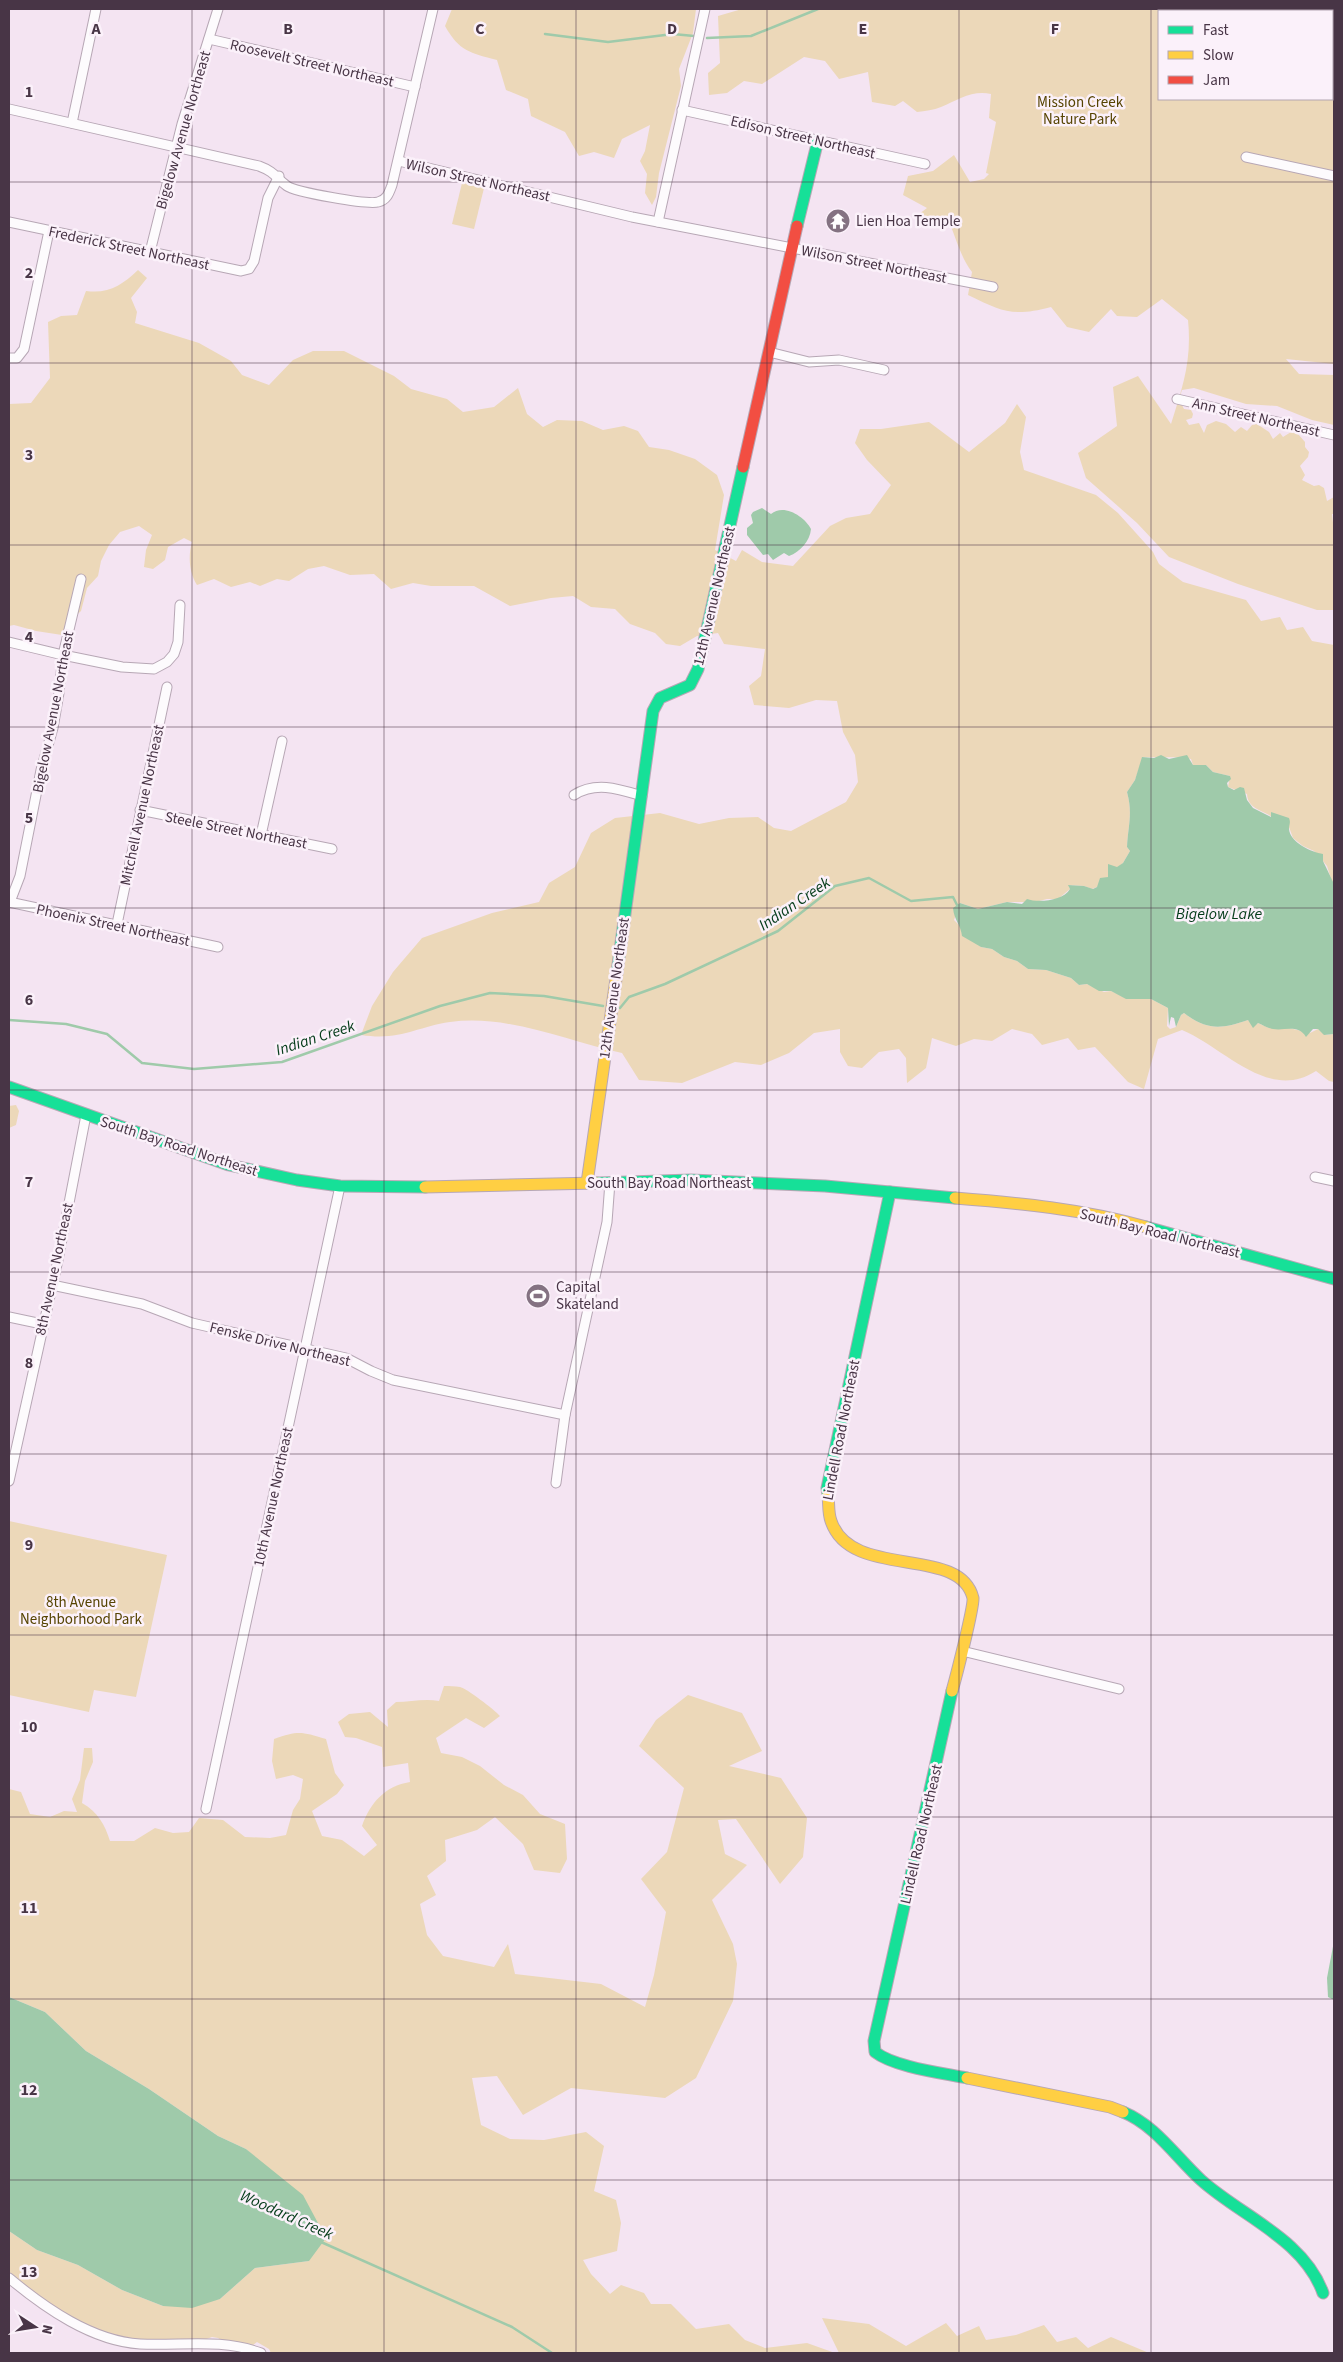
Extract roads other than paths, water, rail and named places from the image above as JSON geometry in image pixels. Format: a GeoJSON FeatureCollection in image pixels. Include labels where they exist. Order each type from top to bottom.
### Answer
{"type":"FeatureCollection","features":[{"type":"Feature","properties":{"kind":"street"},"geometry":{"type":"LineString","coordinates":[[72,123],[96,9]]}},
{"type":"Feature","properties":{"kind":"street","name":"Bigelow Avenue Northeast"},"geometry":{"type":"LineString","coordinates":[[150,252],[176,146],[218,9]]}},
{"type":"Feature","properties":{"kind":"street"},"geometry":{"type":"LineString","coordinates":[[399,161],[433,9]]}},
{"type":"Feature","properties":{"kind":"street"},"geometry":{"type":"LineString","coordinates":[[662,222],[682,110],[705,9]]}},
{"type":"Feature","properties":{"kind":"street","name":"Roosevelt Street Northeast"},"geometry":{"type":"LineString","coordinates":[[209,38],[415,87]]}},
{"type":"Feature","properties":{"kind":"street","name":"Wilson Street Northeast"},"geometry":{"type":"LineString","coordinates":[[9,109],[259,166],[279,176],[288,187],[366,204],[379,202],[387,198],[399,161],[662,222],[993,287]]}},
{"type":"Feature","properties":{"kind":"street","name":"Edison Street Northeast"},"geometry":{"type":"LineString","coordinates":[[682,110],[924,164]]}},
{"type":"Feature","properties":{"kind":"street","name":"12th Avenue Northeast"},"geometry":{"type":"LineString","coordinates":[[587,1183],[653,710],[660,698],[690,685],[700,663],[818,140]]}},
{"type":"Feature","properties":{"kind":"street"},"geometry":{"type":"LineString","coordinates":[[1246,157],[1334,176]]}},
{"type":"Feature","properties":{"kind":"street","name":"Frederick Street Northeast"},"geometry":{"type":"LineString","coordinates":[[9,222],[241,271],[249,269],[254,261],[268,198],[279,176]]}},
{"type":"Feature","properties":{"kind":"street"},"geometry":{"type":"LineString","coordinates":[[11,358],[19,356],[24,349],[49,231]]}},
{"type":"Feature","properties":{"kind":"street"},"geometry":{"type":"LineString","coordinates":[[769,352],[810,362],[839,360],[884,370]]}},
{"type":"Feature","properties":{"kind":"street","name":"Ann Street Northeast"},"geometry":{"type":"LineString","coordinates":[[1177,399],[1334,435]]}},
{"type":"Feature","properties":{"kind":"street","name":"Bigelow Avenue Northeast"},"geometry":{"type":"LineString","coordinates":[[9,902],[20,876],[59,693],[63,655],[81,579]]}},
{"type":"Feature","properties":{"kind":"street"},"geometry":{"type":"LineString","coordinates":[[9,642],[63,655],[141,669],[159,667],[174,654],[178,642],[180,605]]}},
{"type":"Feature","properties":{"kind":"street","name":"Mitchell Avenue Northeast"},"geometry":{"type":"LineString","coordinates":[[117,924],[167,687]]}},
{"type":"Feature","properties":{"kind":"street"},"geometry":{"type":"LineString","coordinates":[[262,835],[282,741]]}},
{"type":"Feature","properties":{"kind":"street"},"geometry":{"type":"LineString","coordinates":[[574,795],[587,788],[600,786],[642,796]]}},
{"type":"Feature","properties":{"kind":"street","name":"Steele Street Northeast"},"geometry":{"type":"LineString","coordinates":[[140,810],[332,850]]}},
{"type":"Feature","properties":{"kind":"street","name":"Phoenix Street Northeast"},"geometry":{"type":"LineString","coordinates":[[9,902],[218,947]]}},
{"type":"Feature","properties":{"kind":"street","name":"South Bay Road Northeast"},"geometry":{"type":"LineString","coordinates":[[9,1087],[229,1165],[297,1180],[340,1186],[401,1188],[649,1180],[754,1182],[1016,1203],[1111,1217],[1334,1279]]}},
{"type":"Feature","properties":{"kind":"street","name":"8th Avenue Northeast"},"geometry":{"type":"LineString","coordinates":[[9,1477],[52,1285],[86,1115]]}},
{"type":"Feature","properties":{"kind":"street"},"geometry":{"type":"LineString","coordinates":[[1315,1177],[1334,1181]]}},
{"type":"Feature","properties":{"kind":"street"},"geometry":{"type":"LineString","coordinates":[[556,1483],[566,1415],[607,1222],[610,1182]]}},
{"type":"Feature","properties":{"kind":"street","name":"10th Avenue Northeast"},"geometry":{"type":"LineString","coordinates":[[206,1809],[340,1186]]}},
{"type":"Feature","properties":{"kind":"street","name":"Lindell Road Northeast"},"geometry":{"type":"LineString","coordinates":[[890,1192],[827,1488],[826,1506],[834,1531],[855,1549],[876,1556],[951,1572],[967,1581],[973,1599],[874,2041],[875,2052],[880,2056],[914,2066],[1110,2107],[1138,2120],[1159,2136],[1212,2189],[1291,2247],[1314,2273],[1323,2293]]}},
{"type":"Feature","properties":{"kind":"street","name":"Fenske Drive Northeast"},"geometry":{"type":"LineString","coordinates":[[52,1285],[142,1304],[199,1325],[346,1358],[371,1372],[393,1380],[566,1415]]}},
{"type":"Feature","properties":{"kind":"street"},"geometry":{"type":"LineString","coordinates":[[9,1317],[42,1324]]}},
{"type":"Feature","properties":{"kind":"street"},"geometry":{"type":"LineString","coordinates":[[962,1651],[1119,1689]]}},
{"type":"Feature","properties":{"kind":"street"},"geometry":{"type":"LineString","coordinates":[[9,2278],[34,2298],[74,2323],[116,2340],[139,2344],[219,2343],[241,2346],[262,2353]]}},
{"type":"Feature","properties":{"kind":"water"},"geometry":{"type":"Polygon","coordinates":[[[762,508],[771,514],[782,510],[794,513],[808,524],[811,529],[809,538],[801,549],[789,556],[784,553],[773,560],[768,554],[763,555],[747,535],[747,528],[753,523],[751,515],[762,508]]]}},
{"type":"Feature","properties":{"kind":"water","name":"Bigelow Lake"},"geometry":{"type":"Polygon","coordinates":[[[1161,755],[1169,759],[1187,755],[1193,765],[1206,765],[1213,772],[1230,776],[1231,779],[1227,783],[1228,787],[1234,790],[1240,787],[1244,788],[1247,800],[1253,808],[1271,817],[1271,812],[1289,818],[1289,829],[1293,839],[1308,849],[1323,854],[1323,861],[1334,884],[1334,1034],[1324,1035],[1318,1029],[1313,1029],[1306,1037],[1295,1029],[1273,1029],[1258,1023],[1253,1028],[1248,1020],[1215,1027],[1200,1023],[1184,1013],[1181,1015],[1176,1027],[1174,1018],[1171,1017],[1169,1026],[1168,1008],[1151,999],[1126,999],[1111,991],[1099,991],[1087,984],[1079,985],[1071,978],[1046,970],[1028,969],[1017,961],[1004,957],[992,949],[981,947],[962,936],[953,908],[960,903],[978,909],[1007,902],[1022,904],[1027,899],[1037,901],[1050,900],[1067,893],[1070,889],[1068,885],[1084,886],[1093,889],[1097,887],[1100,878],[1108,877],[1108,864],[1117,867],[1123,863],[1130,851],[1127,847],[1130,814],[1127,792],[1135,780],[1142,757],[1154,758],[1161,755]]]}},
{"type":"Feature","properties":{"kind":"water"},"geometry":{"type":"Polygon","coordinates":[[[1334,1941],[1334,2000],[1328,1997],[1327,1978],[1334,1941]]]}},
{"type":"Feature","properties":{"kind":"water"},"geometry":{"type":"Polygon","coordinates":[[[9,1997],[45,2012],[86,2051],[149,2089],[218,2136],[246,2149],[303,2195],[326,2238],[309,2261],[255,2268],[220,2299],[192,2308],[163,2306],[122,2290],[78,2265],[37,2250],[9,2231],[9,1997]]]}},
{"type":"Feature","properties":{"kind":"waterway"},"geometry":{"type":"LineString","coordinates":[[707,38],[751,36],[818,9]]}},
{"type":"Feature","properties":{"kind":"waterway"},"geometry":{"type":"LineString","coordinates":[[545,34],[608,42],[673,34],[694,36]]}},
{"type":"Feature","properties":{"kind":"waterway","name":"Indian Creek"},"geometry":{"type":"LineString","coordinates":[[620,1008],[629,997],[665,984],[778,931],[835,886],[869,878],[911,901],[953,897],[957,905]]}},
{"type":"Feature","properties":{"kind":"waterway","name":"Indian Creek"},"geometry":{"type":"LineString","coordinates":[[9,1020],[66,1024],[107,1034],[142,1063],[194,1069],[282,1062],[440,1006],[490,993],[544,996],[603,1006]]}},
{"type":"Feature","properties":{"kind":"waterway","name":"Woodard Creek"},"geometry":{"type":"LineString","coordinates":[[321,2242],[512,2327],[552,2353]]}},
{"type":"Feature","properties":{"kind":"place","name":"Lien Hoa Temple"},"geometry":{"type":"Point","coordinates":[838,221]}},
{"type":"Feature","properties":{"kind":"place","name":"Capital Skateland"},"geometry":{"type":"Point","coordinates":[538,1296]}},
{"type":"Feature","properties":{"kind":"park label","name":"Mission Creek Nature Park"},"geometry":{"type":"Point","coordinates":[1080,110]}},
{"type":"Feature","properties":{"kind":"park label","name":"8th Avenue Neighborhood Park"},"geometry":{"type":"Point","coordinates":[81,1610]}}]}
